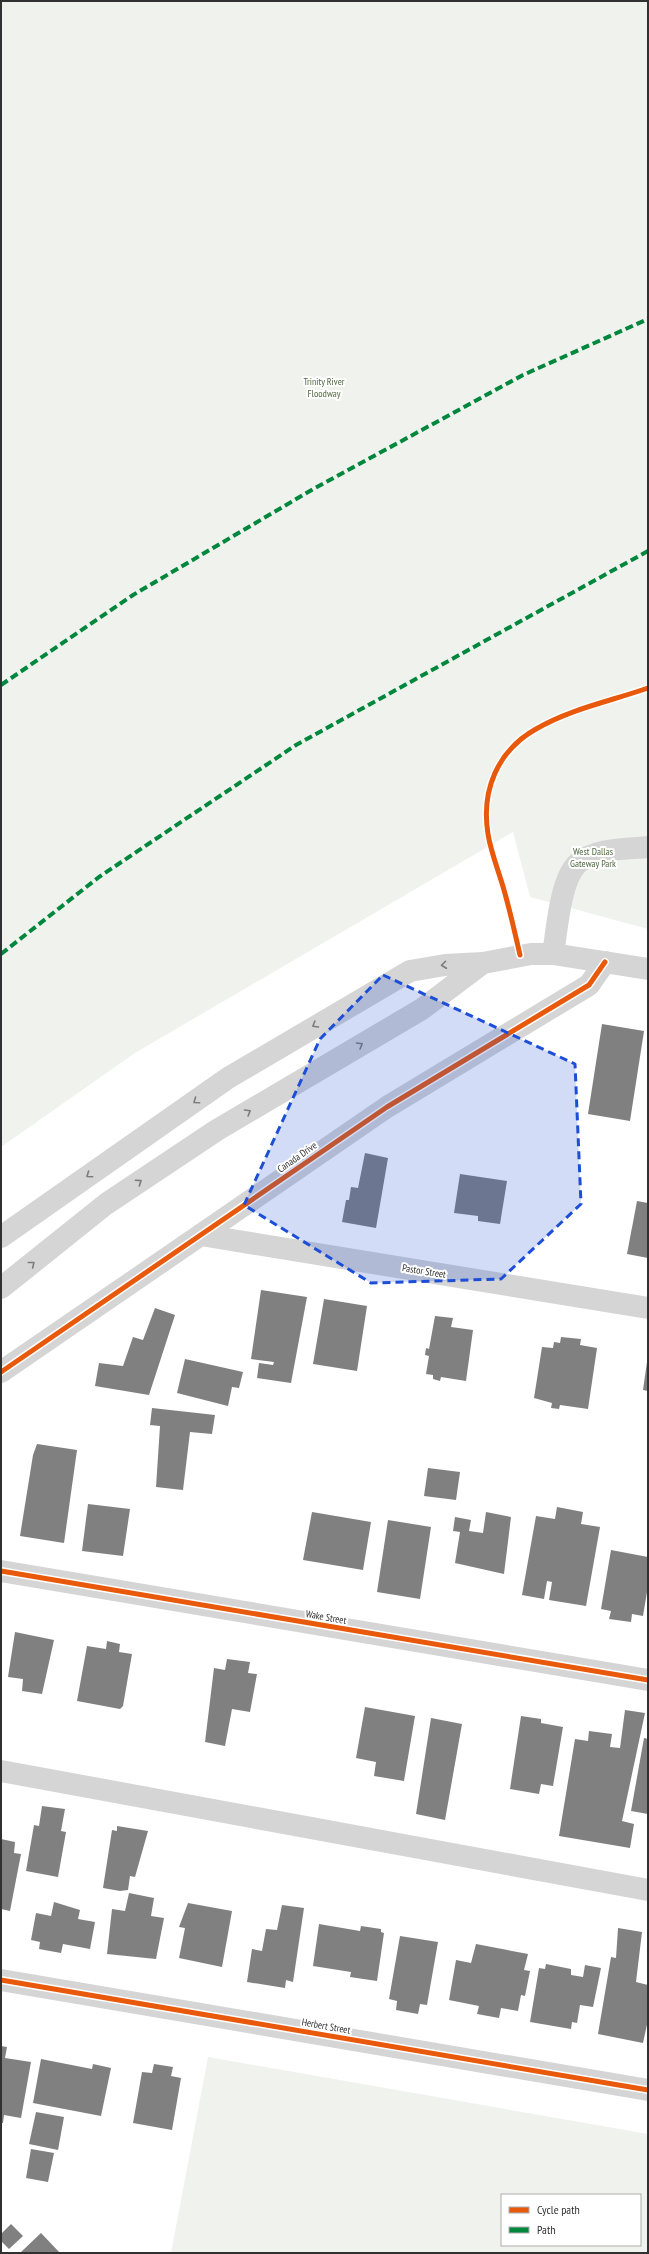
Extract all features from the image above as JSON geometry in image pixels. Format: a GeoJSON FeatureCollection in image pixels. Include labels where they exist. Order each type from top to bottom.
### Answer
{"type":"FeatureCollection","features":[{"type":"Feature","properties":{"kind":"street"},"geometry":{"type":"LineString","coordinates":[[553,954],[564,888],[577,864],[592,855],[617,849],[648,847]]}},
{"type":"Feature","properties":{"kind":"street"},"geometry":{"type":"LineString","coordinates":[[1,1237],[228,1078],[410,971],[444,965],[483,963],[531,954],[553,954],[648,969]]}},
{"type":"Feature","properties":{"kind":"street","name":"Canada Drive"},"geometry":{"type":"LineString","coordinates":[[1,1372],[387,1106],[589,985],[605,962]]}},
{"type":"Feature","properties":{"kind":"street"},"geometry":{"type":"LineString","coordinates":[[1,1288],[106,1204],[217,1130],[422,1009],[483,963]]}},
{"type":"Feature","properties":{"kind":"street","name":"Pastor Street"},"geometry":{"type":"LineString","coordinates":[[201,1235],[648,1308]]}},
{"type":"Feature","properties":{"kind":"street","name":"Wake Street"},"geometry":{"type":"LineString","coordinates":[[1,1571],[648,1680]]}},
{"type":"Feature","properties":{"kind":"street"},"geometry":{"type":"LineString","coordinates":[[1,1771],[648,1890]]}},
{"type":"Feature","properties":{"kind":"street","name":"Herbert Street"},"geometry":{"type":"LineString","coordinates":[[1,1980],[648,2090]]}},
{"type":"Feature","properties":{"kind":"highlighted area"},"geometry":{"type":"Polygon","coordinates":[[[383,975],[575,1064],[581,1204],[501,1279],[371,1283],[244,1205],[320,1039],[383,975]]]}},
{"type":"Feature","properties":{"kind":"green space","name":"Trinity River Floodway"},"geometry":{"type":"Polygon","coordinates":[[[1,1],[648,1],[648,929],[530,897],[513,832],[135,1053],[1,1147],[1,1]]]}},
{"type":"Feature","properties":{"kind":"green space"},"geometry":{"type":"Polygon","coordinates":[[[208,2057],[648,2134],[648,2253],[171,2253],[208,2057]]]}},
{"type":"Feature","properties":{"kind":"building"},"geometry":{"type":"Polygon","coordinates":[[[602,1024],[644,1031],[630,1121],[588,1114],[602,1024]]]}},
{"type":"Feature","properties":{"kind":"building"},"geometry":{"type":"Polygon","coordinates":[[[365,1153],[388,1158],[376,1228],[342,1222],[346,1200],[349,1200],[351,1187],[358,1188],[365,1153]]]}},
{"type":"Feature","properties":{"kind":"building"},"geometry":{"type":"Polygon","coordinates":[[[460,1174],[507,1181],[500,1224],[478,1221],[478,1216],[454,1213],[460,1174]]]}},
{"type":"Feature","properties":{"kind":"building"},"geometry":{"type":"Polygon","coordinates":[[[637,1201],[648,1203],[648,1258],[627,1254],[637,1201]]]}},
{"type":"Feature","properties":{"kind":"building"},"geometry":{"type":"Polygon","coordinates":[[[261,1290],[307,1297],[291,1383],[257,1378],[259,1363],[273,1365],[274,1362],[251,1359],[261,1290]]]}},
{"type":"Feature","properties":{"kind":"building"},"geometry":{"type":"Polygon","coordinates":[[[324,1299],[367,1306],[357,1371],[313,1364],[324,1299]]]}},
{"type":"Feature","properties":{"kind":"building"},"geometry":{"type":"Polygon","coordinates":[[[155,1308],[175,1315],[149,1395],[95,1386],[99,1363],[123,1366],[133,1337],[143,1340],[155,1308]]]}},
{"type":"Feature","properties":{"kind":"building"},"geometry":{"type":"Polygon","coordinates":[[[435,1316],[453,1318],[451,1327],[473,1330],[466,1381],[441,1377],[440,1381],[433,1379],[433,1375],[426,1374],[429,1356],[425,1355],[426,1348],[429,1349],[435,1316]]]}},
{"type":"Feature","properties":{"kind":"building"},"geometry":{"type":"Polygon","coordinates":[[[561,1337],[581,1339],[580,1345],[597,1348],[588,1409],[560,1405],[559,1409],[551,1408],[552,1403],[534,1398],[542,1347],[553,1348],[554,1342],[560,1343],[561,1337]]]}},
{"type":"Feature","properties":{"kind":"building"},"geometry":{"type":"Polygon","coordinates":[[[185,1359],[243,1372],[239,1388],[232,1387],[228,1406],[177,1393],[185,1359]]]}},
{"type":"Feature","properties":{"kind":"building"},"geometry":{"type":"Polygon","coordinates":[[[648,1362],[648,1391],[643,1390],[648,1362]]]}},
{"type":"Feature","properties":{"kind":"building"},"geometry":{"type":"Polygon","coordinates":[[[152,1408],[215,1415],[212,1434],[190,1432],[183,1490],[156,1487],[160,1426],[150,1425],[152,1408]]]}},
{"type":"Feature","properties":{"kind":"building"},"geometry":{"type":"Polygon","coordinates":[[[37,1444],[77,1450],[64,1543],[20,1536],[33,1455],[37,1444]]]}},
{"type":"Feature","properties":{"kind":"building"},"geometry":{"type":"Polygon","coordinates":[[[428,1468],[460,1472],[456,1500],[424,1496],[428,1468]]]}},
{"type":"Feature","properties":{"kind":"building"},"geometry":{"type":"Polygon","coordinates":[[[88,1504],[130,1509],[123,1556],[82,1551],[88,1504]]]}},
{"type":"Feature","properties":{"kind":"building"},"geometry":{"type":"Polygon","coordinates":[[[557,1507],[583,1512],[581,1524],[600,1527],[586,1606],[549,1600],[552,1582],[547,1581],[544,1599],[522,1595],[536,1516],[555,1519],[557,1507]]]}},
{"type":"Feature","properties":{"kind":"building"},"geometry":{"type":"Polygon","coordinates":[[[312,1512],[371,1522],[363,1570],[303,1560],[312,1512]]]}},
{"type":"Feature","properties":{"kind":"building"},"geometry":{"type":"Polygon","coordinates":[[[486,1512],[511,1517],[504,1574],[455,1563],[460,1532],[453,1531],[455,1517],[471,1520],[469,1531],[483,1533],[486,1512]]]}},
{"type":"Feature","properties":{"kind":"building"},"geometry":{"type":"Polygon","coordinates":[[[388,1520],[431,1527],[420,1599],[377,1592],[388,1520]]]}},
{"type":"Feature","properties":{"kind":"building"},"geometry":{"type":"Polygon","coordinates":[[[611,1550],[648,1557],[648,1586],[643,1616],[632,1614],[631,1622],[609,1619],[611,1611],[601,1609],[611,1550]]]}},
{"type":"Feature","properties":{"kind":"building"},"geometry":{"type":"Polygon","coordinates":[[[15,1632],[54,1640],[42,1694],[22,1691],[23,1679],[8,1677],[15,1632]]]}},
{"type":"Feature","properties":{"kind":"building"},"geometry":{"type":"Polygon","coordinates":[[[107,1641],[120,1644],[119,1652],[132,1654],[123,1706],[120,1709],[77,1701],[87,1646],[106,1649],[107,1641]]]}},
{"type":"Feature","properties":{"kind":"building"},"geometry":{"type":"Polygon","coordinates":[[[227,1659],[250,1662],[248,1673],[257,1674],[250,1712],[232,1709],[225,1746],[205,1742],[214,1668],[225,1670],[227,1659]]]}},
{"type":"Feature","properties":{"kind":"building"},"geometry":{"type":"Polygon","coordinates":[[[365,1707],[415,1716],[404,1781],[374,1776],[376,1762],[356,1758],[365,1707]]]}},
{"type":"Feature","properties":{"kind":"building"},"geometry":{"type":"Polygon","coordinates":[[[625,1710],[645,1713],[622,1821],[634,1824],[630,1848],[559,1836],[575,1739],[588,1741],[589,1731],[612,1734],[610,1747],[620,1748],[625,1710]]]}},
{"type":"Feature","properties":{"kind":"building"},"geometry":{"type":"Polygon","coordinates":[[[521,1716],[541,1719],[541,1723],[563,1727],[553,1786],[541,1784],[539,1794],[510,1789],[521,1716]]]}},
{"type":"Feature","properties":{"kind":"building"},"geometry":{"type":"Polygon","coordinates":[[[431,1718],[462,1724],[445,1820],[416,1814],[431,1718]]]}},
{"type":"Feature","properties":{"kind":"building"},"geometry":{"type":"Polygon","coordinates":[[[644,1738],[648,1739],[648,1814],[631,1811],[644,1738]]]}},
{"type":"Feature","properties":{"kind":"building"},"geometry":{"type":"Polygon","coordinates":[[[42,1806],[65,1809],[61,1831],[66,1832],[58,1877],[26,1871],[34,1825],[39,1826],[42,1806]]]}},
{"type":"Feature","properties":{"kind":"building"},"geometry":{"type":"Polygon","coordinates":[[[117,1826],[148,1831],[135,1877],[130,1876],[128,1890],[120,1891],[103,1888],[112,1830],[117,1831],[117,1826]]]}},
{"type":"Feature","properties":{"kind":"building"},"geometry":{"type":"Polygon","coordinates":[[[1,1839],[15,1842],[14,1853],[21,1854],[10,1911],[1,1909],[1,1839]]]}},
{"type":"Feature","properties":{"kind":"building"},"geometry":{"type":"Polygon","coordinates":[[[129,1893],[154,1898],[151,1916],[164,1918],[156,1959],[107,1954],[112,1909],[125,1911],[129,1893]]]}},
{"type":"Feature","properties":{"kind":"building"},"geometry":{"type":"Polygon","coordinates":[[[54,1902],[80,1910],[78,1919],[95,1922],[90,1949],[63,1944],[61,1953],[39,1949],[40,1942],[31,1940],[36,1913],[51,1916],[54,1902]]]}},
{"type":"Feature","properties":{"kind":"building"},"geometry":{"type":"Polygon","coordinates":[[[188,1903],[232,1911],[222,1967],[179,1958],[185,1928],[179,1927],[188,1903]]]}},
{"type":"Feature","properties":{"kind":"building"},"geometry":{"type":"Polygon","coordinates":[[[282,1905],[304,1908],[293,1982],[286,1980],[285,1988],[247,1982],[252,1949],[262,1951],[266,1929],[277,1930],[282,1905]]]}},
{"type":"Feature","properties":{"kind":"building"},"geometry":{"type":"Polygon","coordinates":[[[319,1924],[360,1931],[361,1926],[381,1929],[381,1932],[384,1933],[377,1981],[350,1977],[351,1972],[313,1966],[319,1924]]]}},
{"type":"Feature","properties":{"kind":"building"},"geometry":{"type":"Polygon","coordinates":[[[618,1928],[642,1932],[636,1982],[648,1985],[648,2020],[643,2043],[598,2034],[611,1957],[616,1958],[618,1928]]]}},
{"type":"Feature","properties":{"kind":"building"},"geometry":{"type":"Polygon","coordinates":[[[400,1936],[438,1942],[427,2005],[420,2004],[418,2014],[396,2010],[397,2001],[389,1999],[400,1936]]]}},
{"type":"Feature","properties":{"kind":"building"},"geometry":{"type":"Polygon","coordinates":[[[476,1944],[528,1954],[524,1970],[530,1971],[525,1996],[521,1995],[518,2011],[501,2008],[499,2018],[477,2014],[479,2006],[449,2000],[456,1960],[471,1963],[476,1944]]]}},
{"type":"Feature","properties":{"kind":"building"},"geometry":{"type":"Polygon","coordinates":[[[546,1964],[571,1969],[571,1975],[583,1977],[585,1965],[601,1968],[593,2007],[580,2005],[577,2023],[572,2022],[571,2029],[530,2022],[539,1968],[545,1969],[546,1964]]]}},
{"type":"Feature","properties":{"kind":"building"},"geometry":{"type":"Polygon","coordinates":[[[1,2046],[7,2047],[5,2058],[31,2062],[21,2118],[4,2115],[3,2123],[1,2123],[1,2046]]]}},
{"type":"Feature","properties":{"kind":"building"},"geometry":{"type":"Polygon","coordinates":[[[41,2059],[92,2069],[93,2064],[111,2068],[101,2116],[33,2103],[41,2059]]]}},
{"type":"Feature","properties":{"kind":"building"},"geometry":{"type":"Polygon","coordinates":[[[154,2064],[173,2067],[171,2076],[181,2078],[172,2130],[133,2123],[142,2072],[152,2073],[154,2064]]]}},
{"type":"Feature","properties":{"kind":"building"},"geometry":{"type":"Polygon","coordinates":[[[36,2112],[64,2117],[58,2150],[29,2144],[36,2112]]]}},
{"type":"Feature","properties":{"kind":"building"},"geometry":{"type":"Polygon","coordinates":[[[31,2149],[54,2153],[48,2182],[26,2178],[31,2149]]]}},
{"type":"Feature","properties":{"kind":"building"},"geometry":{"type":"Polygon","coordinates":[[[11,2224],[23,2236],[9,2249],[1,2241],[1,2234],[11,2224]]]}},
{"type":"Feature","properties":{"kind":"building"},"geometry":{"type":"Polygon","coordinates":[[[41,2233],[60,2253],[20,2253],[41,2233]]]}},
{"type":"Feature","properties":{"kind":"marked path"},"geometry":{"type":"LineString","coordinates":[[1,685],[133,595],[315,488],[523,375],[648,319]]}},
{"type":"Feature","properties":{"kind":"marked path"},"geometry":{"type":"LineString","coordinates":[[1,954],[99,877],[296,745],[648,551]]}},
{"type":"Feature","properties":{"kind":"cycle path"},"geometry":{"type":"LineString","coordinates":[[520,955],[488,834],[486,818],[487,803],[495,774],[511,749],[522,738],[536,729],[563,716],[648,688]]}},
{"type":"Feature","properties":{"kind":"cycle path"},"geometry":{"type":"LineString","coordinates":[[1,1372],[387,1107],[589,985],[605,962]]}},
{"type":"Feature","properties":{"kind":"cycle path"},"geometry":{"type":"LineString","coordinates":[[1,1571],[648,1680]]}},
{"type":"Feature","properties":{"kind":"cycle path"},"geometry":{"type":"LineString","coordinates":[[1,1980],[648,2090]]}},
{"type":"Feature","properties":{"kind":"park label","name":"West Dallas Gateway Park"},"geometry":{"type":"Point","coordinates":[593,856]}}]}
